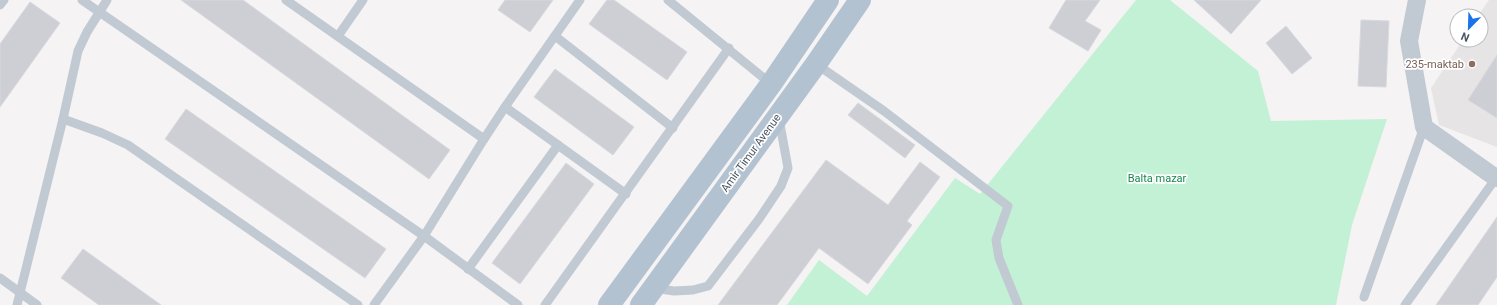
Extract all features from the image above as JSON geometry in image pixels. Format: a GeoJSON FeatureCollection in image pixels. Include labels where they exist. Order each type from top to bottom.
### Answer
{"type":"FeatureCollection","features":[{"type":"Feature","properties":{"kind":"main road"},"geometry":{"type":"LineString","coordinates":[[609,305],[771,84],[828,0]]}},
{"type":"Feature","properties":{"kind":"main road","name":"Amir Timur Avenue"},"geometry":{"type":"LineString","coordinates":[[647,296],[816,64],[860,0]]}},
{"type":"Feature","properties":{"kind":"street"},"geometry":{"type":"LineString","coordinates":[[1417,0],[1409,41],[1424,127],[1497,178]]}},
{"type":"Feature","properties":{"kind":"lane"},"geometry":{"type":"LineString","coordinates":[[0,5],[4,0]]}},
{"type":"Feature","properties":{"kind":"lane"},"geometry":{"type":"LineString","coordinates":[[82,0],[424,236],[518,305]]}},
{"type":"Feature","properties":{"kind":"lane"},"geometry":{"type":"LineString","coordinates":[[17,305],[63,119],[78,51],[87,32],[107,0]]}},
{"type":"Feature","properties":{"kind":"lane"},"geometry":{"type":"LineString","coordinates":[[286,0],[484,138]]}},
{"type":"Feature","properties":{"kind":"lane"},"geometry":{"type":"LineString","coordinates":[[338,36],[364,0]]}},
{"type":"Feature","properties":{"kind":"lane"},"geometry":{"type":"LineString","coordinates":[[374,305],[424,236],[484,138],[580,0]]}},
{"type":"Feature","properties":{"kind":"lane"},"geometry":{"type":"LineString","coordinates":[[668,0],[729,48],[771,84]]}},
{"type":"Feature","properties":{"kind":"lane"},"geometry":{"type":"LineString","coordinates":[[555,36],[673,128]]}},
{"type":"Feature","properties":{"kind":"lane"},"geometry":{"type":"LineString","coordinates":[[545,305],[626,194],[729,48]]}},
{"type":"Feature","properties":{"kind":"lane"},"geometry":{"type":"LineString","coordinates":[[816,64],[884,111],[1008,206],[996,240],[999,258],[1018,305]]}},
{"type":"Feature","properties":{"kind":"lane"},"geometry":{"type":"LineString","coordinates":[[505,108],[626,194]]}},
{"type":"Feature","properties":{"kind":"lane"},"geometry":{"type":"LineString","coordinates":[[647,296],[674,291],[693,290],[708,286],[759,218],[781,186],[788,168],[778,116]]}},
{"type":"Feature","properties":{"kind":"lane"},"geometry":{"type":"LineString","coordinates":[[63,119],[102,133],[128,145],[358,305]]}},
{"type":"Feature","properties":{"kind":"lane"},"geometry":{"type":"LineString","coordinates":[[1364,297],[1424,127]]}},
{"type":"Feature","properties":{"kind":"lane"},"geometry":{"type":"LineString","coordinates":[[468,269],[558,145]]}},
{"type":"Feature","properties":{"kind":"lane"},"geometry":{"type":"LineString","coordinates":[[1405,305],[1497,178]]}},
{"type":"Feature","properties":{"kind":"lane"},"geometry":{"type":"LineString","coordinates":[[0,278],[37,305]]}},
{"type":"Feature","properties":{"kind":"shaded area","name":"235-maktab"},"geometry":{"type":"Polygon","coordinates":[[[1489,0],[1497,0],[1497,147],[1439,125],[1431,88],[1458,48],[1489,48],[1489,8],[1484,8],[1489,0]]]}},
{"type":"Feature","properties":{"kind":"green space","name":"Balta mazar"},"geometry":{"type":"Polygon","coordinates":[[[1136,0],[1170,0],[1258,71],[1271,121],[1387,119],[1352,225],[1336,305],[787,305],[819,260],[867,296],[955,178],[980,194],[1136,0]]]}},
{"type":"Feature","properties":{"kind":"building"},"geometry":{"type":"Polygon","coordinates":[[[181,0],[243,0],[450,150],[429,179],[181,0]]]}},
{"type":"Feature","properties":{"kind":"building"},"geometry":{"type":"Polygon","coordinates":[[[505,0],[553,0],[530,32],[498,10],[505,0]]]}},
{"type":"Feature","properties":{"kind":"building"},"geometry":{"type":"Polygon","coordinates":[[[607,0],[614,0],[687,52],[667,80],[589,24],[607,0]]]}},
{"type":"Feature","properties":{"kind":"building"},"geometry":{"type":"Polygon","coordinates":[[[1066,0],[1100,0],[1085,21],[1101,30],[1088,51],[1049,28],[1066,0]]]}},
{"type":"Feature","properties":{"kind":"building"},"geometry":{"type":"Polygon","coordinates":[[[1194,0],[1261,0],[1231,34],[1194,0]]]}},
{"type":"Feature","properties":{"kind":"building"},"geometry":{"type":"Polygon","coordinates":[[[30,2],[60,23],[0,107],[0,44],[30,2]]]}},
{"type":"Feature","properties":{"kind":"building"},"geometry":{"type":"Polygon","coordinates":[[[1361,20],[1389,21],[1386,87],[1358,86],[1361,20]]]}},
{"type":"Feature","properties":{"kind":"building"},"geometry":{"type":"Polygon","coordinates":[[[1286,26],[1312,58],[1292,74],[1266,43],[1286,26]]]}},
{"type":"Feature","properties":{"kind":"building"},"geometry":{"type":"Polygon","coordinates":[[[1497,55],[1497,118],[1468,100],[1497,55]]]}},
{"type":"Feature","properties":{"kind":"building"},"geometry":{"type":"Polygon","coordinates":[[[555,69],[634,127],[613,155],[534,97],[555,69]]]}},
{"type":"Feature","properties":{"kind":"building"},"geometry":{"type":"Polygon","coordinates":[[[858,103],[915,145],[905,158],[848,115],[858,103]]]}},
{"type":"Feature","properties":{"kind":"building"},"geometry":{"type":"Polygon","coordinates":[[[186,109],[386,249],[365,278],[165,139],[186,109]]]}},
{"type":"Feature","properties":{"kind":"building"},"geometry":{"type":"Polygon","coordinates":[[[826,160],[888,205],[920,162],[940,177],[907,221],[912,225],[868,284],[819,248],[777,305],[718,305],[826,160]]]}},
{"type":"Feature","properties":{"kind":"building"},"geometry":{"type":"Polygon","coordinates":[[[566,163],[594,184],[520,284],[492,263],[566,163]]]}},
{"type":"Feature","properties":{"kind":"building"},"geometry":{"type":"Polygon","coordinates":[[[1497,217],[1497,277],[1478,305],[1436,305],[1497,217]]]}},
{"type":"Feature","properties":{"kind":"building"},"geometry":{"type":"Polygon","coordinates":[[[83,249],[161,305],[99,305],[61,278],[83,249]]]}},
{"type":"Feature","properties":{"kind":"place","name":"235-maktab"},"geometry":{"type":"Point","coordinates":[1472,64]}}]}
